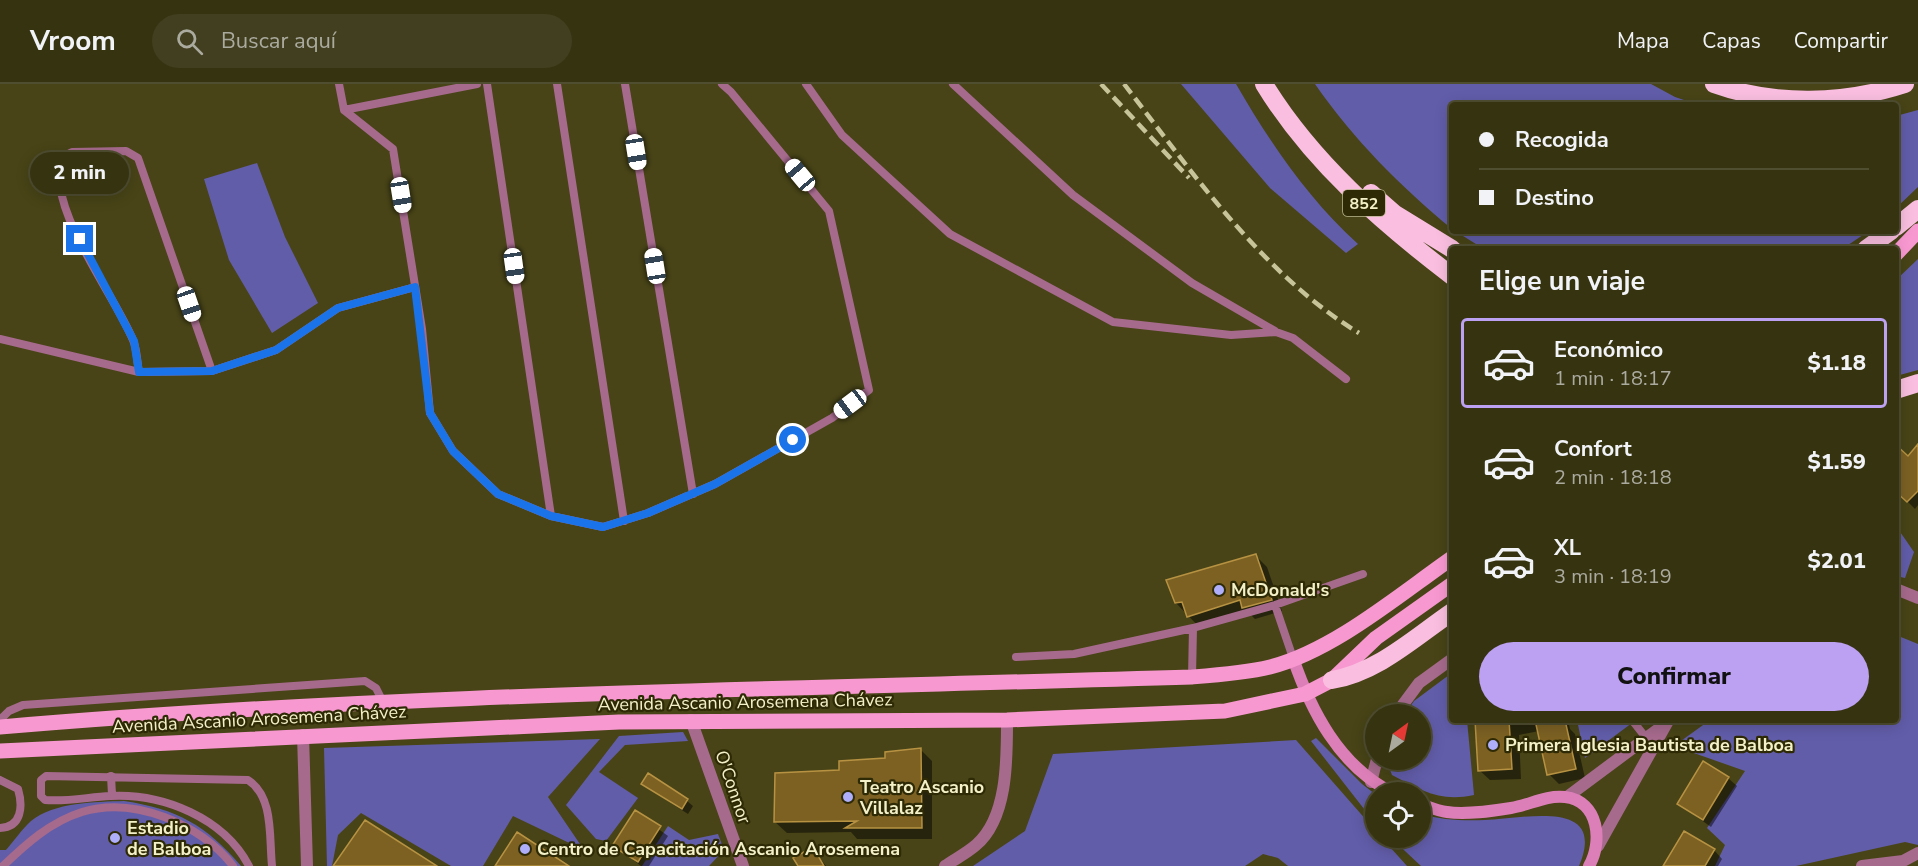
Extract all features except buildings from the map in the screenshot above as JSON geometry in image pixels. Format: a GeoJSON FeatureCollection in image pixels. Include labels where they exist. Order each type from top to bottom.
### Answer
{"type":"FeatureCollection","features":[{"type":"Feature","properties":{"kind":"highway","name":"852"},"geometry":{"type":"LineString","coordinates":[[1264,84],[1287,118],[1326,164],[1367,206],[1449,274]]}},
{"type":"Feature","properties":{"kind":"highway"},"geometry":{"type":"LineString","coordinates":[[1714,84],[1758,95],[1823,100],[1856,96],[1905,84]]}},
{"type":"Feature","properties":{"kind":"highway"},"geometry":{"type":"LineString","coordinates":[[1287,118],[1395,213],[1449,247]]}},
{"type":"Feature","properties":{"kind":"highway"},"geometry":{"type":"LineString","coordinates":[[1899,225],[1918,209]]}},
{"type":"Feature","properties":{"kind":"highway"},"geometry":{"type":"LineString","coordinates":[[1870,246],[1887,234]]}},
{"type":"Feature","properties":{"kind":"highway"},"geometry":{"type":"LineString","coordinates":[[1899,389],[1918,383]]}},
{"type":"Feature","properties":{"kind":"highway"},"geometry":{"type":"LineString","coordinates":[[1332,680],[1352,676],[1374,666],[1449,614]]}},
{"type":"Feature","properties":{"kind":"main road"},"geometry":{"type":"LineString","coordinates":[[1899,251],[1918,231]]}},
{"type":"Feature","properties":{"kind":"main road","name":"Avenida Ascanio Arosemena Chávez"},"geometry":{"type":"LineString","coordinates":[[0,727],[167,712],[384,702],[1192,677],[1272,666],[1293,658],[1344,633],[1449,560]]}},
{"type":"Feature","properties":{"kind":"main road","name":"Avenida Ascanio Arosemena Chávez"},"geometry":{"type":"LineString","coordinates":[[0,751],[303,735],[692,720],[1007,720],[1196,714],[1225,711],[1305,694],[1332,680],[1376,638],[1449,586]]}},
{"type":"Feature","properties":{"kind":"street"},"geometry":{"type":"LineString","coordinates":[[1899,590],[1918,598]]}},
{"type":"Feature","properties":{"kind":"street"},"geometry":{"type":"LineString","coordinates":[[1293,658],[1305,694],[1321,724],[1371,782]]}},
{"type":"Feature","properties":{"kind":"street"},"geometry":{"type":"LineString","coordinates":[[1403,704],[1419,683],[1449,661]]}},
{"type":"Feature","properties":{"kind":"street","name":"O'Connor"},"geometry":{"type":"LineString","coordinates":[[692,720],[743,866]]}},
{"type":"Feature","properties":{"kind":"street"},"geometry":{"type":"LineString","coordinates":[[945,866],[978,843],[1000,808],[1005,778],[1007,720]]}},
{"type":"Feature","properties":{"kind":"street"},"geometry":{"type":"LineString","coordinates":[[1567,797],[1647,739],[1665,723]]}},
{"type":"Feature","properties":{"kind":"street"},"geometry":{"type":"LineString","coordinates":[[1589,866],[1666,723]]}},
{"type":"Feature","properties":{"kind":"street"},"geometry":{"type":"LineString","coordinates":[[303,735],[307,866]]}},
{"type":"Feature","properties":{"kind":"street"},"geometry":{"type":"LineString","coordinates":[[1371,782],[1374,770]]}},
{"type":"Feature","properties":{"kind":"street"},"geometry":{"type":"LineString","coordinates":[[1431,807],[1448,812],[1512,808],[1549,797],[1567,797],[1583,805],[1591,814],[1597,830],[1598,846]]}},
{"type":"Feature","properties":{"kind":"street"},"geometry":{"type":"LineString","coordinates":[[1862,866],[1905,863],[1918,853]]}},
{"type":"Feature","properties":{"kind":"lane"},"geometry":{"type":"LineString","coordinates":[[339,84],[344,110],[393,149],[415,287],[430,413],[453,451],[498,494],[551,516],[603,527],[624,521],[715,484],[832,418],[869,390],[829,211],[722,84]]}},
{"type":"Feature","properties":{"kind":"lane"},"geometry":{"type":"LineString","coordinates":[[344,110],[477,84]]}},
{"type":"Feature","properties":{"kind":"lane"},"geometry":{"type":"LineString","coordinates":[[487,84],[551,516]]}},
{"type":"Feature","properties":{"kind":"lane"},"geometry":{"type":"LineString","coordinates":[[557,84],[624,521]]}},
{"type":"Feature","properties":{"kind":"lane"},"geometry":{"type":"LineString","coordinates":[[625,84],[693,494]]}},
{"type":"Feature","properties":{"kind":"lane"},"geometry":{"type":"LineString","coordinates":[[806,84],[842,135],[950,234],[1113,322],[1231,335],[1276,332]]}},
{"type":"Feature","properties":{"kind":"lane"},"geometry":{"type":"LineString","coordinates":[[952,84],[1073,195],[1192,283],[1276,332],[1293,338],[1346,380]]}},
{"type":"Feature","properties":{"kind":"lane"},"geometry":{"type":"LineString","coordinates":[[139,372],[134,341],[69,219],[58,168],[62,157],[72,152],[126,151],[138,158],[212,371]]}},
{"type":"Feature","properties":{"kind":"lane"},"geometry":{"type":"LineString","coordinates":[[0,339],[139,372],[212,371],[276,350],[338,308],[415,287]]}},
{"type":"Feature","properties":{"kind":"lane"},"geometry":{"type":"LineString","coordinates":[[1016,657],[1074,654],[1193,628],[1275,604],[1363,574]]}},
{"type":"Feature","properties":{"kind":"lane"},"geometry":{"type":"LineString","coordinates":[[1275,604],[1293,658]]}},
{"type":"Feature","properties":{"kind":"lane"},"geometry":{"type":"LineString","coordinates":[[1192,677],[1193,628]]}},
{"type":"Feature","properties":{"kind":"lane"},"geometry":{"type":"LineString","coordinates":[[0,720],[9,711],[23,705],[365,681],[376,688],[384,702]]}},
{"type":"Feature","properties":{"kind":"lane"},"geometry":{"type":"LineString","coordinates":[[1634,723],[1647,739]]}},
{"type":"Feature","properties":{"kind":"lane"},"geometry":{"type":"LineString","coordinates":[[249,866],[243,855],[200,816],[174,805],[136,796],[112,795],[45,800],[41,796],[41,780],[46,776],[111,776],[248,780],[259,787],[265,798],[272,866]]}},
{"type":"Feature","properties":{"kind":"lane"},"geometry":{"type":"LineString","coordinates":[[111,776],[112,795]]}},
{"type":"Feature","properties":{"kind":"lane"},"geometry":{"type":"LineString","coordinates":[[0,780],[18,789],[21,811],[17,822],[9,827],[0,828]]}},
{"type":"Feature","properties":{"kind":"lane"},"geometry":{"type":"LineString","coordinates":[[3,866],[47,828],[82,812],[102,809],[148,813],[181,823],[202,835],[233,866]]}},
{"type":"Feature","properties":{"kind":"shaded area"},"geometry":{"type":"Polygon","coordinates":[[[1181,84],[1236,84],[1262,127],[1306,189],[1358,244],[1346,253],[1270,188],[1181,84]]]}},
{"type":"Feature","properties":{"kind":"shaded area"},"geometry":{"type":"Polygon","coordinates":[[[1315,84],[1651,84],[1690,102],[1449,102],[1449,226],[1379,161],[1330,105],[1315,84]]]}},
{"type":"Feature","properties":{"kind":"shaded area"},"geometry":{"type":"Polygon","coordinates":[[[1918,110],[1918,187],[1899,205],[1899,115],[1918,110]]]}},
{"type":"Feature","properties":{"kind":"shaded area"},"geometry":{"type":"Polygon","coordinates":[[[257,163],[285,237],[318,303],[272,333],[229,260],[204,179],[257,163]]]}},
{"type":"Feature","properties":{"kind":"shaded area"},"geometry":{"type":"Polygon","coordinates":[[[1460,234],[1864,234],[1846,246],[1479,246],[1460,234]]]}},
{"type":"Feature","properties":{"kind":"shaded area"},"geometry":{"type":"Polygon","coordinates":[[[1918,259],[1918,370],[1899,375],[1899,277],[1918,259]]]}},
{"type":"Feature","properties":{"kind":"shaded area"},"geometry":{"type":"Polygon","coordinates":[[[1899,530],[1914,552],[1905,578],[1899,577],[1899,530]]]}},
{"type":"Feature","properties":{"kind":"shaded area"},"geometry":{"type":"Polygon","coordinates":[[[1899,636],[1918,644],[1918,845],[1905,842],[1796,866],[1715,866],[1725,845],[1707,828],[1745,771],[1674,746],[1706,723],[1899,723],[1899,636]]]}},
{"type":"Feature","properties":{"kind":"shaded area"},"geometry":{"type":"Polygon","coordinates":[[[1449,675],[1449,723],[1467,723],[1474,795],[1451,797],[1432,794],[1431,782],[1406,782],[1392,775],[1390,770],[1431,770],[1431,704],[1412,704],[1449,675]]]}},
{"type":"Feature","properties":{"kind":"shaded area"},"geometry":{"type":"Polygon","coordinates":[[[1578,723],[1632,723],[1585,758],[1578,723]]]}},
{"type":"Feature","properties":{"kind":"shaded area"},"geometry":{"type":"Polygon","coordinates":[[[683,732],[688,741],[625,745],[599,772],[638,798],[606,841],[596,839],[566,805],[619,736],[683,732]]]}},
{"type":"Feature","properties":{"kind":"shaded area"},"geometry":{"type":"Polygon","coordinates":[[[1316,738],[1365,786],[1365,810],[1311,741],[1316,738]]]}},
{"type":"Feature","properties":{"kind":"shaded area"},"geometry":{"type":"Polygon","coordinates":[[[600,739],[548,797],[584,850],[513,816],[483,866],[451,866],[361,813],[338,835],[332,866],[327,866],[324,748],[600,739]]]}},
{"type":"Feature","properties":{"kind":"shaded area"},"geometry":{"type":"Polygon","coordinates":[[[1296,740],[1365,819],[1365,848],[1391,848],[1407,866],[1288,866],[1278,858],[1263,854],[1245,866],[973,866],[1025,831],[1053,754],[1296,740]]]}},
{"type":"Feature","properties":{"kind":"shaded area","name":"Estadio de Balboa"},"geometry":{"type":"Polygon","coordinates":[[[124,801],[160,809],[189,821],[215,840],[241,866],[0,866],[0,850],[6,850],[28,824],[40,815],[76,804],[124,801]]]}},
{"type":"Feature","properties":{"kind":"shaded area"},"geometry":{"type":"Polygon","coordinates":[[[1431,816],[1469,820],[1557,817],[1572,821],[1582,830],[1585,844],[1579,866],[1421,866],[1402,848],[1431,848],[1431,816]]]}},
{"type":"Feature","properties":{"kind":"shaded area"},"geometry":{"type":"Polygon","coordinates":[[[668,826],[689,840],[718,834],[724,850],[709,866],[642,866],[668,826]]]}},
{"type":"Feature","properties":{"kind":"railway"},"geometry":{"type":"LineString","coordinates":[[1101,84],[1189,178]]}},
{"type":"Feature","properties":{"kind":"railway"},"geometry":{"type":"LineString","coordinates":[[1124,84],[1203,186],[1260,252],[1291,282],[1359,333]]}},
{"type":"Feature","properties":{"kind":"place","name":"McDonald's"},"geometry":{"type":"Point","coordinates":[1219,590]}},
{"type":"Feature","properties":{"kind":"place","name":"Primera Iglesia Bautista de Balboa"},"geometry":{"type":"Point","coordinates":[1493,745]}},
{"type":"Feature","properties":{"kind":"place","name":"Teatro Ascanio Villalaz"},"geometry":{"type":"Point","coordinates":[848,797]}},
{"type":"Feature","properties":{"kind":"place","name":"Estadio de Balboa"},"geometry":{"type":"Point","coordinates":[115,838]}},
{"type":"Feature","properties":{"kind":"place","name":"Centro de Capacitación Ascanio Arosemena"},"geometry":{"type":"Point","coordinates":[525,849]}},
{"type":"Feature","properties":{"kind":"route"},"geometry":{"type":"LineString","coordinates":[[80,239],[134,341],[139,372],[212,371],[276,350],[338,308],[415,287],[422,329],[430,413],[453,451],[498,494],[551,516],[603,527],[648,513],[715,484],[793,440]]}}]}
